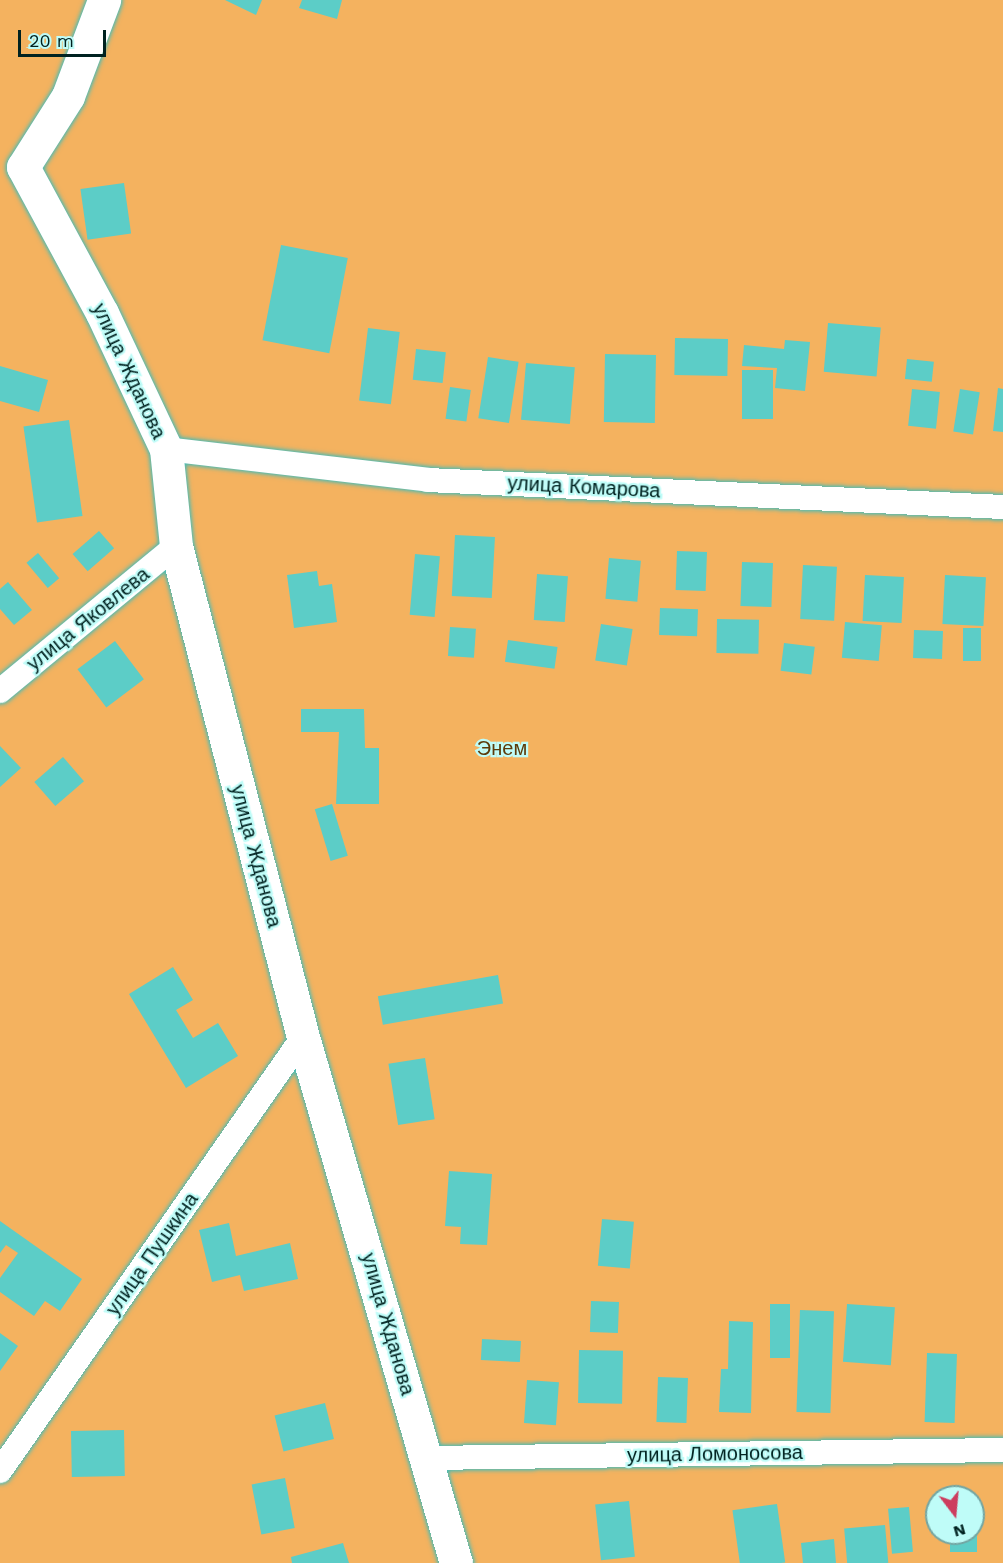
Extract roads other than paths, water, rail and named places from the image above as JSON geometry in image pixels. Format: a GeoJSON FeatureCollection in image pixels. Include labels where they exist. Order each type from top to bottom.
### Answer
{"type":"FeatureCollection","features":[{"type":"Feature","properties":{"kind":"street"},"geometry":{"type":"LineString","coordinates":[[11,169],[68,96],[104,0]]}},
{"type":"Feature","properties":{"kind":"street","name":"улица Жданова"},"geometry":{"type":"LineString","coordinates":[[11,169],[102,312],[166,449],[176,546],[303,1037],[428,1458],[456,1563]]}},
{"type":"Feature","properties":{"kind":"street","name":"улица Комарова"},"geometry":{"type":"LineString","coordinates":[[166,449],[428,480],[1003,507]]}},
{"type":"Feature","properties":{"kind":"street","name":"улица Яковлева"},"geometry":{"type":"LineString","coordinates":[[0,691],[176,546]]}},
{"type":"Feature","properties":{"kind":"street","name":"улица Пушкина"},"geometry":{"type":"LineString","coordinates":[[0,1471],[303,1037]]}},
{"type":"Feature","properties":{"kind":"street","name":"улица Ломоносова"},"geometry":{"type":"LineString","coordinates":[[428,1458],[1003,1450]]}},
{"type":"Feature","properties":{"kind":"park label","name":"Энем"},"geometry":{"type":"Point","coordinates":[502,748]}}]}
